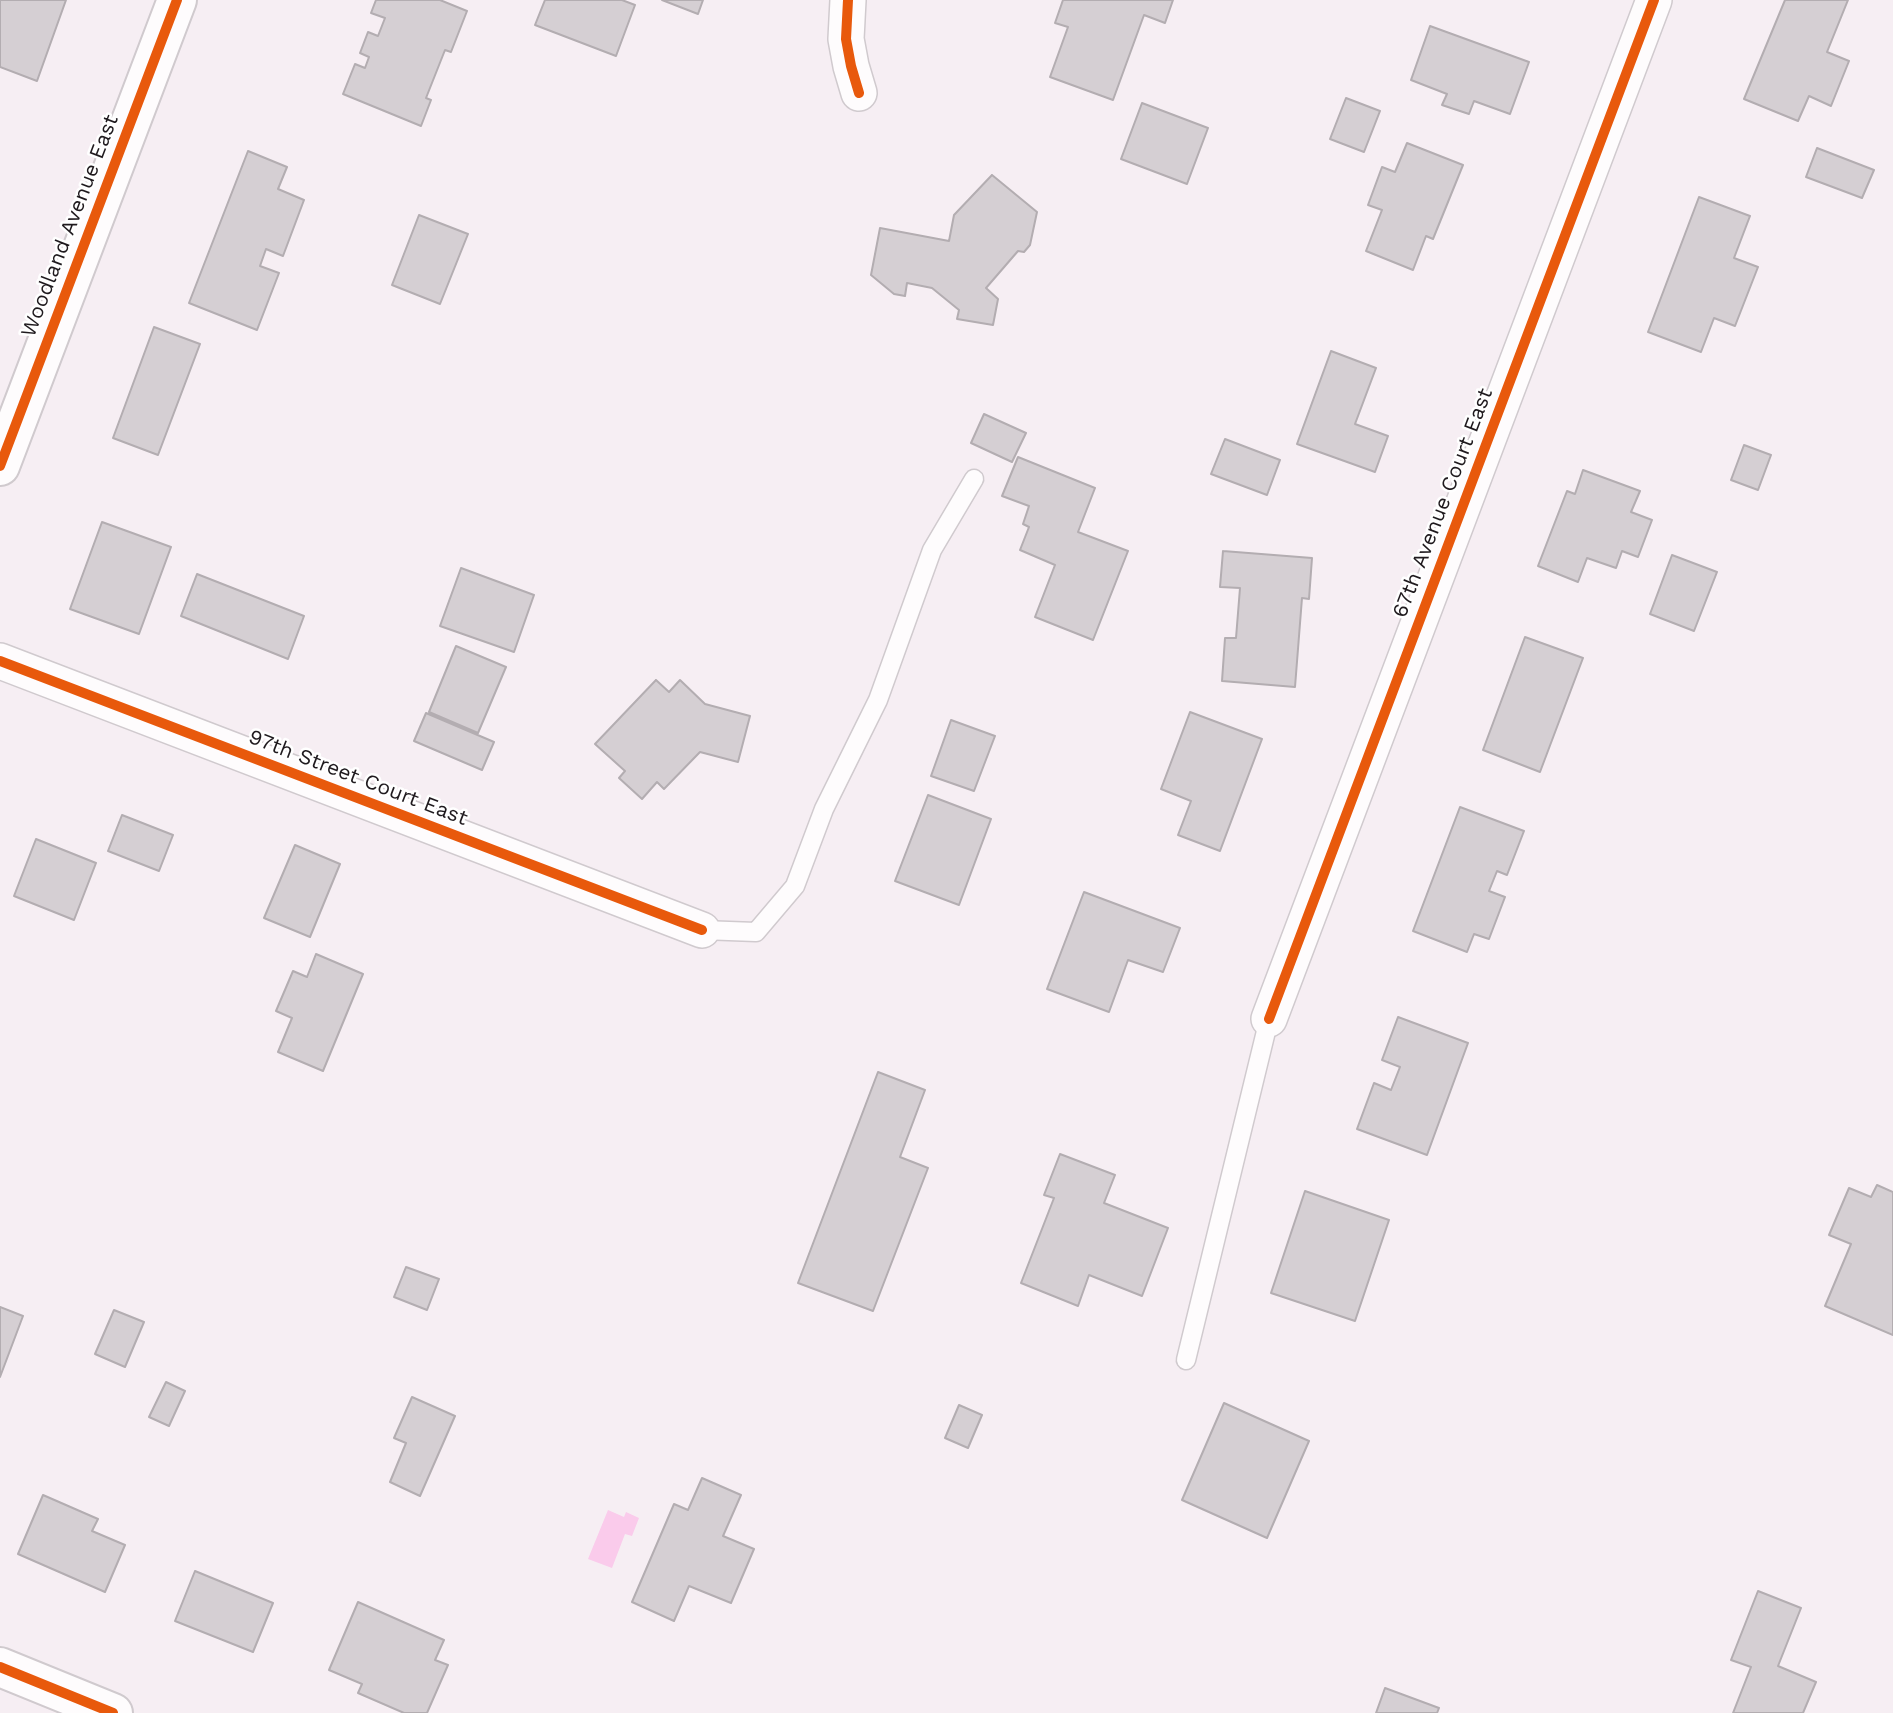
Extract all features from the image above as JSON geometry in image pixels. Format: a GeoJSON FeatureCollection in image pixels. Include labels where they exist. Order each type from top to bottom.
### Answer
{"type":"FeatureCollection","features":[{"type":"Feature","properties":{"kind":"street","name":"Woodland Avenue East"},"geometry":{"type":"LineString","coordinates":[[4,444],[177,0]]}},
{"type":"Feature","properties":{"kind":"street"},"geometry":{"type":"LineString","coordinates":[[848,0],[846,39],[859,93]]}},
{"type":"Feature","properties":{"kind":"street","name":"67th Avenue Court East"},"geometry":{"type":"LineString","coordinates":[[1269,1019],[1654,0]]}},
{"type":"Feature","properties":{"kind":"street","name":"97th Street Court East"},"geometry":{"type":"LineString","coordinates":[[0,661],[702,930]]}},
{"type":"Feature","properties":{"kind":"street"},"geometry":{"type":"LineString","coordinates":[[0,1667],[113,1713]]}},
{"type":"Feature","properties":{"kind":"lane"},"geometry":{"type":"LineString","coordinates":[[702,930],[757,932],[794,886],[824,809],[878,701],[932,550],[974,479]]}},
{"type":"Feature","properties":{"kind":"lane"},"geometry":{"type":"LineString","coordinates":[[1186,1360],[1269,1019]]}},
{"type":"Feature","properties":{"kind":"shaded area"},"geometry":{"type":"Polygon","coordinates":[[[608,1510],[624,1517],[626,1512],[639,1518],[632,1536],[625,1534],[612,1568],[588,1559],[608,1510]]]}},
{"type":"Feature","properties":{"kind":"building"},"geometry":{"type":"Polygon","coordinates":[[[0,0],[66,0],[37,81],[0,67],[0,0]]]}},
{"type":"Feature","properties":{"kind":"building"},"geometry":{"type":"Polygon","coordinates":[[[376,0],[440,0],[467,11],[451,52],[445,50],[426,98],[431,100],[421,126],[343,94],[355,64],[365,68],[369,57],[360,53],[368,32],[378,36],[385,18],[371,13],[376,0]]]}},
{"type":"Feature","properties":{"kind":"building"},"geometry":{"type":"Polygon","coordinates":[[[545,0],[622,0],[635,5],[616,56],[535,25],[545,0]]]}},
{"type":"Feature","properties":{"kind":"building"},"geometry":{"type":"Polygon","coordinates":[[[662,0],[703,0],[698,14],[662,0]]]}},
{"type":"Feature","properties":{"kind":"building"},"geometry":{"type":"Polygon","coordinates":[[[1063,0],[1173,0],[1165,23],[1144,15],[1113,100],[1050,77],[1068,27],[1055,23],[1063,0]]]}},
{"type":"Feature","properties":{"kind":"building"},"geometry":{"type":"Polygon","coordinates":[[[1785,0],[1848,0],[1827,52],[1849,61],[1831,106],[1809,96],[1798,121],[1744,99],[1785,0]]]}},
{"type":"Feature","properties":{"kind":"building"},"geometry":{"type":"Polygon","coordinates":[[[1430,26],[1529,62],[1510,114],[1474,101],[1469,114],[1442,105],[1447,94],[1411,80],[1430,26]]]}},
{"type":"Feature","properties":{"kind":"building"},"geometry":{"type":"Polygon","coordinates":[[[1346,98],[1380,111],[1364,152],[1330,139],[1346,98]]]}},
{"type":"Feature","properties":{"kind":"building"},"geometry":{"type":"Polygon","coordinates":[[[1142,103],[1208,128],[1187,184],[1121,159],[1142,103]]]}},
{"type":"Feature","properties":{"kind":"building"},"geometry":{"type":"Polygon","coordinates":[[[1407,143],[1463,165],[1433,239],[1426,236],[1413,270],[1366,251],[1382,210],[1368,205],[1382,167],[1395,172],[1407,143]]]}},
{"type":"Feature","properties":{"kind":"building"},"geometry":{"type":"Polygon","coordinates":[[[1817,148],[1874,170],[1862,198],[1806,177],[1817,148]]]}},
{"type":"Feature","properties":{"kind":"building"},"geometry":{"type":"Polygon","coordinates":[[[248,151],[287,167],[278,189],[304,200],[283,256],[266,249],[260,266],[279,273],[257,330],[189,303],[248,151]]]}},
{"type":"Feature","properties":{"kind":"building"},"geometry":{"type":"Polygon","coordinates":[[[992,175],[1037,212],[1030,245],[1024,252],[1018,251],[986,288],[998,299],[993,325],[957,319],[959,310],[932,288],[907,283],[905,296],[894,294],[871,275],[880,228],[949,241],[954,215],[992,175]]]}},
{"type":"Feature","properties":{"kind":"building"},"geometry":{"type":"Polygon","coordinates":[[[1699,197],[1750,216],[1734,258],[1758,267],[1735,326],[1714,318],[1701,352],[1648,332],[1699,197]]]}},
{"type":"Feature","properties":{"kind":"building"},"geometry":{"type":"Polygon","coordinates":[[[419,215],[468,234],[440,304],[392,285],[419,215]]]}},
{"type":"Feature","properties":{"kind":"building"},"geometry":{"type":"Polygon","coordinates":[[[154,327],[200,344],[158,455],[113,438],[154,327]]]}},
{"type":"Feature","properties":{"kind":"building"},"geometry":{"type":"Polygon","coordinates":[[[1331,351],[1376,368],[1355,424],[1388,436],[1375,472],[1297,444],[1331,351]]]}},
{"type":"Feature","properties":{"kind":"building"},"geometry":{"type":"Polygon","coordinates":[[[984,414],[1026,433],[1012,462],[971,443],[984,414]]]}},
{"type":"Feature","properties":{"kind":"building"},"geometry":{"type":"Polygon","coordinates":[[[1225,439],[1280,460],[1267,495],[1211,474],[1225,439]]]}},
{"type":"Feature","properties":{"kind":"building"},"geometry":{"type":"Polygon","coordinates":[[[1744,445],[1771,455],[1758,490],[1731,480],[1744,445]]]}},
{"type":"Feature","properties":{"kind":"building"},"geometry":{"type":"Polygon","coordinates":[[[1018,457],[1095,488],[1078,532],[1128,551],[1093,640],[1035,617],[1055,565],[1020,550],[1029,527],[1023,524],[1029,506],[1002,496],[1018,457]]]}},
{"type":"Feature","properties":{"kind":"building"},"geometry":{"type":"Polygon","coordinates":[[[1583,470],[1640,491],[1631,512],[1652,520],[1638,557],[1622,551],[1616,568],[1587,558],[1578,582],[1538,566],[1567,491],[1575,494],[1583,470]]]}},
{"type":"Feature","properties":{"kind":"building"},"geometry":{"type":"Polygon","coordinates":[[[102,522],[171,547],[139,634],[70,609],[102,522]]]}},
{"type":"Feature","properties":{"kind":"building"},"geometry":{"type":"Polygon","coordinates":[[[1223,551],[1312,558],[1309,599],[1302,598],[1295,687],[1222,681],[1225,638],[1236,638],[1240,588],[1220,587],[1223,551]]]}},
{"type":"Feature","properties":{"kind":"building"},"geometry":{"type":"Polygon","coordinates":[[[1672,555],[1717,572],[1694,631],[1650,614],[1672,555]]]}},
{"type":"Feature","properties":{"kind":"building"},"geometry":{"type":"Polygon","coordinates":[[[461,568],[534,595],[514,652],[440,626],[461,568]]]}},
{"type":"Feature","properties":{"kind":"building"},"geometry":{"type":"Polygon","coordinates":[[[197,574],[304,616],[288,659],[181,616],[197,574]]]}},
{"type":"Feature","properties":{"kind":"building"},"geometry":{"type":"Polygon","coordinates":[[[1525,637],[1583,658],[1540,772],[1483,750],[1525,637]]]}},
{"type":"Feature","properties":{"kind":"building"},"geometry":{"type":"Polygon","coordinates":[[[456,646],[506,667],[478,733],[429,712],[456,646]]]}},
{"type":"Feature","properties":{"kind":"building"},"geometry":{"type":"Polygon","coordinates":[[[656,680],[669,692],[680,680],[705,704],[750,716],[738,762],[700,752],[664,789],[657,782],[642,799],[619,778],[625,771],[595,744],[656,680]]]}},
{"type":"Feature","properties":{"kind":"building"},"geometry":{"type":"Polygon","coordinates":[[[1190,712],[1262,739],[1220,851],[1178,835],[1191,801],[1161,789],[1190,712]]]}},
{"type":"Feature","properties":{"kind":"building"},"geometry":{"type":"Polygon","coordinates":[[[426,713],[494,742],[482,770],[414,741],[426,713]]]}},
{"type":"Feature","properties":{"kind":"building"},"geometry":{"type":"Polygon","coordinates":[[[951,720],[995,736],[974,791],[931,776],[951,720]]]}},
{"type":"Feature","properties":{"kind":"building"},"geometry":{"type":"Polygon","coordinates":[[[928,795],[991,819],[959,905],[895,881],[928,795]]]}},
{"type":"Feature","properties":{"kind":"building"},"geometry":{"type":"Polygon","coordinates":[[[1460,807],[1524,831],[1507,875],[1497,871],[1489,891],[1505,897],[1489,939],[1474,934],[1467,952],[1413,931],[1460,807]]]}},
{"type":"Feature","properties":{"kind":"building"},"geometry":{"type":"Polygon","coordinates":[[[122,815],[173,835],[159,871],[108,851],[122,815]]]}},
{"type":"Feature","properties":{"kind":"building"},"geometry":{"type":"Polygon","coordinates":[[[36,839],[96,863],[74,920],[14,896],[36,839]]]}},
{"type":"Feature","properties":{"kind":"building"},"geometry":{"type":"Polygon","coordinates":[[[295,845],[340,864],[310,937],[264,918],[295,845]]]}},
{"type":"Feature","properties":{"kind":"building"},"geometry":{"type":"Polygon","coordinates":[[[1084,892],[1180,928],[1163,972],[1128,960],[1109,1012],[1047,989],[1084,892]]]}},
{"type":"Feature","properties":{"kind":"building"},"geometry":{"type":"Polygon","coordinates":[[[316,954],[363,974],[323,1071],[278,1052],[292,1018],[276,1011],[293,971],[307,977],[316,954]]]}},
{"type":"Feature","properties":{"kind":"building"},"geometry":{"type":"Polygon","coordinates":[[[1398,1017],[1468,1043],[1427,1155],[1357,1129],[1374,1083],[1391,1090],[1400,1067],[1382,1060],[1398,1017]]]}},
{"type":"Feature","properties":{"kind":"building"},"geometry":{"type":"Polygon","coordinates":[[[878,1072],[925,1090],[900,1157],[928,1168],[873,1311],[798,1283],[878,1072]]]}},
{"type":"Feature","properties":{"kind":"building"},"geometry":{"type":"Polygon","coordinates":[[[1060,1154],[1115,1175],[1104,1203],[1168,1228],[1142,1296],[1089,1275],[1078,1306],[1021,1283],[1054,1198],[1044,1195],[1060,1154]]]}},
{"type":"Feature","properties":{"kind":"building"},"geometry":{"type":"Polygon","coordinates":[[[1877,1185],[1893,1192],[1893,1335],[1825,1306],[1851,1244],[1829,1235],[1849,1188],[1871,1197],[1877,1185]]]}},
{"type":"Feature","properties":{"kind":"building"},"geometry":{"type":"Polygon","coordinates":[[[1305,1191],[1389,1220],[1355,1321],[1271,1293],[1305,1191]]]}},
{"type":"Feature","properties":{"kind":"building"},"geometry":{"type":"Polygon","coordinates":[[[406,1267],[439,1279],[427,1310],[394,1297],[406,1267]]]}},
{"type":"Feature","properties":{"kind":"building"},"geometry":{"type":"Polygon","coordinates":[[[0,1307],[23,1316],[0,1377],[0,1307]]]}},
{"type":"Feature","properties":{"kind":"building"},"geometry":{"type":"Polygon","coordinates":[[[114,1310],[144,1322],[125,1367],[95,1354],[114,1310]]]}},
{"type":"Feature","properties":{"kind":"building"},"geometry":{"type":"Polygon","coordinates":[[[166,1382],[185,1391],[169,1426],[149,1417],[166,1382]]]}},
{"type":"Feature","properties":{"kind":"building"},"geometry":{"type":"Polygon","coordinates":[[[412,1397],[455,1416],[420,1496],[390,1482],[406,1443],[394,1438],[412,1397]]]}},
{"type":"Feature","properties":{"kind":"building"},"geometry":{"type":"Polygon","coordinates":[[[1224,1403],[1309,1441],[1267,1538],[1182,1500],[1224,1403]]]}},
{"type":"Feature","properties":{"kind":"building"},"geometry":{"type":"Polygon","coordinates":[[[959,1405],[982,1415],[968,1448],[945,1438],[959,1405]]]}},
{"type":"Feature","properties":{"kind":"building"},"geometry":{"type":"Polygon","coordinates":[[[702,1478],[741,1495],[723,1536],[754,1549],[731,1603],[689,1586],[674,1621],[632,1602],[674,1504],[688,1510],[702,1478]]]}},
{"type":"Feature","properties":{"kind":"building"},"geometry":{"type":"Polygon","coordinates":[[[43,1495],[98,1519],[92,1531],[125,1545],[105,1592],[18,1554],[43,1495]]]}},
{"type":"Feature","properties":{"kind":"building"},"geometry":{"type":"Polygon","coordinates":[[[195,1571],[273,1603],[253,1652],[175,1621],[195,1571]]]}},
{"type":"Feature","properties":{"kind":"building"},"geometry":{"type":"Polygon","coordinates":[[[1758,1591],[1801,1608],[1778,1666],[1816,1682],[1803,1713],[1733,1713],[1751,1667],[1731,1660],[1758,1591]]]}},
{"type":"Feature","properties":{"kind":"building"},"geometry":{"type":"Polygon","coordinates":[[[358,1602],[444,1640],[435,1660],[448,1665],[427,1713],[404,1713],[358,1693],[362,1684],[329,1670],[358,1602]]]}},
{"type":"Feature","properties":{"kind":"building"},"geometry":{"type":"Polygon","coordinates":[[[1385,1688],[1439,1708],[1437,1713],[1376,1713],[1385,1688]]]}},
{"type":"Feature","properties":{"kind":"cycle path"},"geometry":{"type":"LineString","coordinates":[[0,466],[177,0]]}},
{"type":"Feature","properties":{"kind":"cycle path"},"geometry":{"type":"LineString","coordinates":[[848,0],[846,39],[859,93]]}},
{"type":"Feature","properties":{"kind":"cycle path"},"geometry":{"type":"LineString","coordinates":[[1269,1019],[1654,0]]}},
{"type":"Feature","properties":{"kind":"cycle path"},"geometry":{"type":"LineString","coordinates":[[0,661],[702,930]]}},
{"type":"Feature","properties":{"kind":"cycle path"},"geometry":{"type":"LineString","coordinates":[[0,1667],[113,1713]]}}]}
